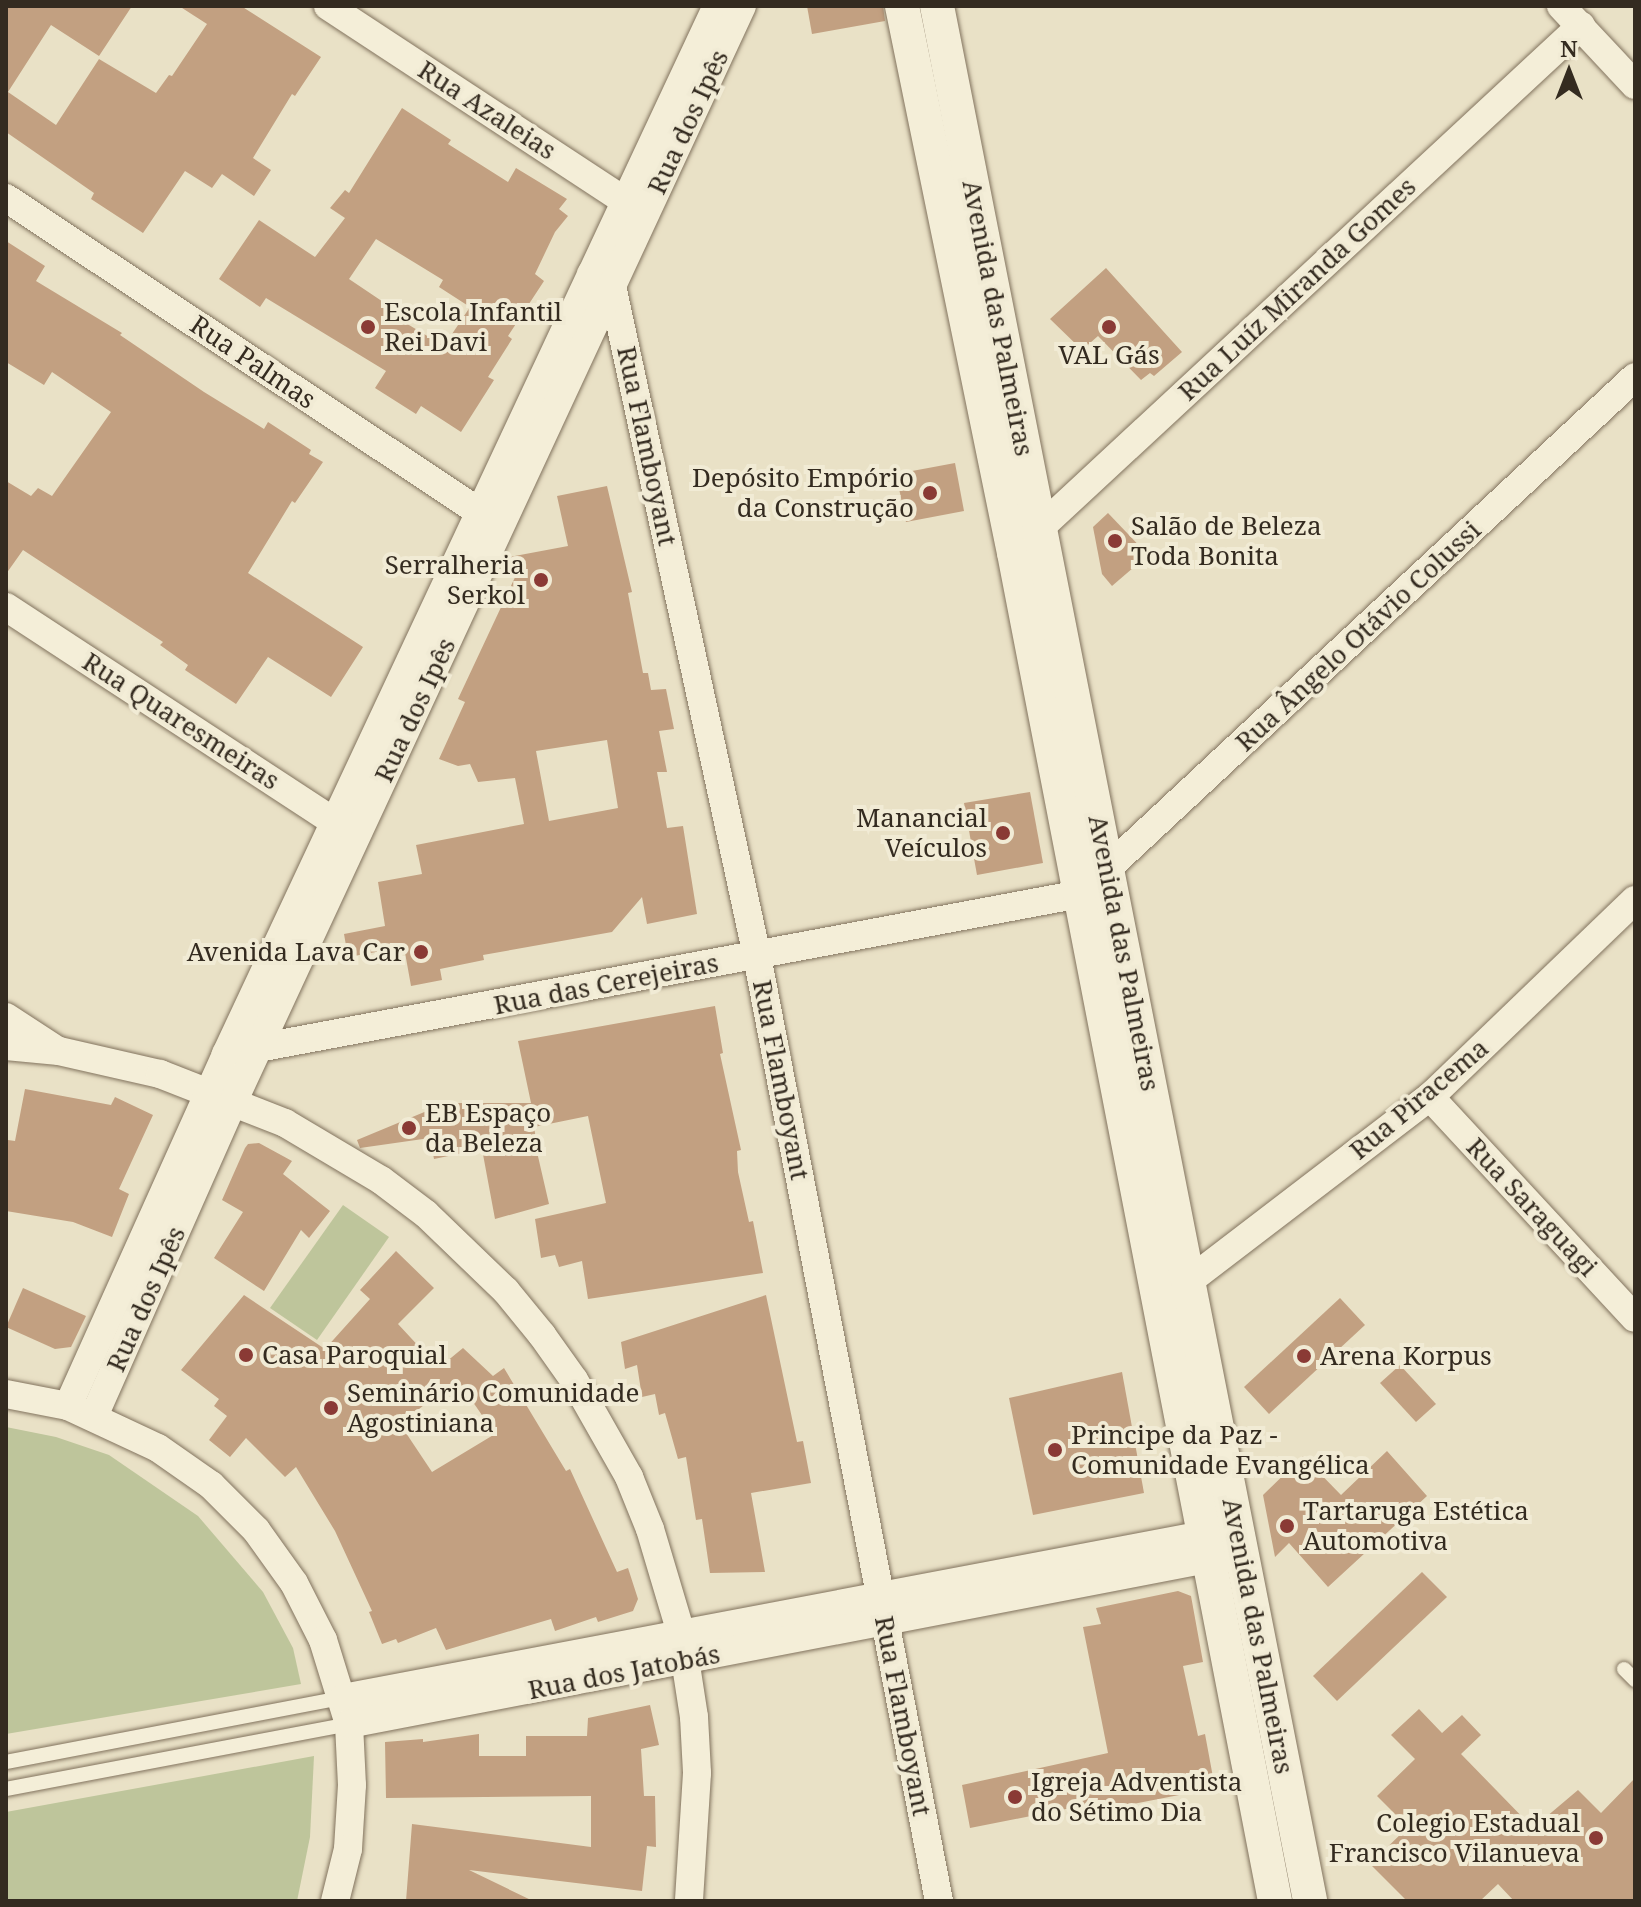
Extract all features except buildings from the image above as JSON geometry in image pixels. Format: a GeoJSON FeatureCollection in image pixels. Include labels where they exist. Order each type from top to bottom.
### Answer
{"type":"FeatureCollection","features":[{"type":"Feature","properties":{"kind":"street","name":"Rua Azaleias"},"geometry":{"type":"LineString","coordinates":[[328,6],[635,208]]}},
{"type":"Feature","properties":{"kind":"street","name":"Rua dos Ipês"},"geometry":{"type":"LineString","coordinates":[[81,1411],[222,1095],[257,1049],[346,829],[635,208],[717,6]]}},
{"type":"Feature","properties":{"kind":"street","name":"Rua dos Ipês"},"geometry":{"type":"LineString","coordinates":[[635,208],[742,6]]}},
{"type":"Feature","properties":{"kind":"street","name":"Avenida das Palmeiras"},"geometry":{"type":"LineString","coordinates":[[902,6],[1014,553],[1204,1547],[1275,1901]]}},
{"type":"Feature","properties":{"kind":"street","name":"Avenida das Palmeiras"},"geometry":{"type":"LineString","coordinates":[[937,6],[1310,1901]]}},
{"type":"Feature","properties":{"kind":"street","name":"Rua Luíz Miranda Gomes"},"geometry":{"type":"LineString","coordinates":[[1014,553],[1571,16]]}},
{"type":"Feature","properties":{"kind":"street"},"geometry":{"type":"LineString","coordinates":[[1571,16],[1635,85]]}},
{"type":"Feature","properties":{"kind":"street","name":"Rua Palmas"},"geometry":{"type":"LineString","coordinates":[[6,198],[490,519]]}},
{"type":"Feature","properties":{"kind":"street","name":"Rua Flamboyant"},"geometry":{"type":"LineString","coordinates":[[602,280],[757,956],[939,1901]]}},
{"type":"Feature","properties":{"kind":"street","name":"Rua Ângelo Otávio Colussi"},"geometry":{"type":"LineString","coordinates":[[1080,894],[1635,377]]}},
{"type":"Feature","properties":{"kind":"street","name":"Rua Quaresmeiras"},"geometry":{"type":"LineString","coordinates":[[6,607],[346,829]]}},
{"type":"Feature","properties":{"kind":"street","name":"Rua dos Ipês"},"geometry":{"type":"LineString","coordinates":[[222,1095],[226,1054],[346,829]]}},
{"type":"Feature","properties":{"kind":"street","name":"Rua das Cerejeiras"},"geometry":{"type":"LineString","coordinates":[[226,1054],[1080,894]]}},
{"type":"Feature","properties":{"kind":"street","name":"Rua Piracema"},"geometry":{"type":"LineString","coordinates":[[1189,1281],[1430,1097],[1635,900]]}},
{"type":"Feature","properties":{"kind":"street"},"geometry":{"type":"LineString","coordinates":[[6,1017],[59,1051]]}},
{"type":"Feature","properties":{"kind":"street"},"geometry":{"type":"LineString","coordinates":[[6,1046],[59,1051],[135,1067],[222,1095],[285,1123],[381,1180],[467,1251],[506,1291],[574,1380],[629,1477],[654,1542],[684,1646],[697,1773],[689,1901]]}},
{"type":"Feature","properties":{"kind":"street","name":"Rua Saraguagi"},"geometry":{"type":"LineString","coordinates":[[1430,1097],[1635,1318]]}},
{"type":"Feature","properties":{"kind":"street"},"geometry":{"type":"LineString","coordinates":[[6,1394],[81,1411],[158,1448],[211,1485],[256,1530],[294,1583],[323,1640],[346,1711],[352,1785],[348,1849],[335,1901]]}},
{"type":"Feature","properties":{"kind":"street","name":"Rua dos Jatobás"},"geometry":{"type":"LineString","coordinates":[[346,1711],[1239,1540]]}},
{"type":"Feature","properties":{"kind":"lane","name":"Rua dos Jatobás"},"geometry":{"type":"LineString","coordinates":[[6,1762],[346,1711]]}},
{"type":"Feature","properties":{"kind":"lane","name":"Rua dos Jatobás"},"geometry":{"type":"LineString","coordinates":[[6,1789],[346,1711]]}},
{"type":"Feature","properties":{"kind":"green space"},"geometry":{"type":"Polygon","coordinates":[[[343,1205],[389,1237],[317,1340],[270,1308],[343,1205]]]}},
{"type":"Feature","properties":{"kind":"green space"},"geometry":{"type":"Polygon","coordinates":[[[6,1427],[56,1437],[109,1455],[198,1516],[263,1592],[293,1648],[301,1684],[6,1734],[6,1427]]]}},
{"type":"Feature","properties":{"kind":"green space"},"geometry":{"type":"Polygon","coordinates":[[[314,1756],[310,1837],[297,1901],[6,1901],[6,1812],[314,1756]]]}},
{"type":"Feature","properties":{"kind":"place","name":"Escola Infantil Rei Davi"},"geometry":{"type":"Point","coordinates":[368,327]}},
{"type":"Feature","properties":{"kind":"place","name":"VAL Gás"},"geometry":{"type":"Point","coordinates":[1109,327]}},
{"type":"Feature","properties":{"kind":"place","name":"Depósito Empório da Construção"},"geometry":{"type":"Point","coordinates":[930,493]}},
{"type":"Feature","properties":{"kind":"place","name":"Salão de Beleza Toda Bonita"},"geometry":{"type":"Point","coordinates":[1115,541]}},
{"type":"Feature","properties":{"kind":"place","name":"Serralheria Serkol"},"geometry":{"type":"Point","coordinates":[541,580]}},
{"type":"Feature","properties":{"kind":"place","name":"Manancial Veículos"},"geometry":{"type":"Point","coordinates":[1003,833]}},
{"type":"Feature","properties":{"kind":"place","name":"Avenida Lava Car"},"geometry":{"type":"Point","coordinates":[421,952]}},
{"type":"Feature","properties":{"kind":"place","name":"EB Espaço da Beleza"},"geometry":{"type":"Point","coordinates":[409,1128]}},
{"type":"Feature","properties":{"kind":"place","name":"Casa Paroquial"},"geometry":{"type":"Point","coordinates":[246,1355]}},
{"type":"Feature","properties":{"kind":"place","name":"Arena Korpus"},"geometry":{"type":"Point","coordinates":[1304,1356]}},
{"type":"Feature","properties":{"kind":"place","name":"Seminário Comunidade Agostiniana"},"geometry":{"type":"Point","coordinates":[331,1408]}},
{"type":"Feature","properties":{"kind":"place","name":"Principe da Paz - Comunidade Evangélica"},"geometry":{"type":"Point","coordinates":[1055,1450]}},
{"type":"Feature","properties":{"kind":"place","name":"Tartaruga Estética Automotiva"},"geometry":{"type":"Point","coordinates":[1287,1526]}},
{"type":"Feature","properties":{"kind":"place","name":"Igreja Adventista do Sétimo Dia"},"geometry":{"type":"Point","coordinates":[1015,1797]}},
{"type":"Feature","properties":{"kind":"place","name":"Colegio Estadual Francisco Vilanueva"},"geometry":{"type":"Point","coordinates":[1596,1838]}}]}
